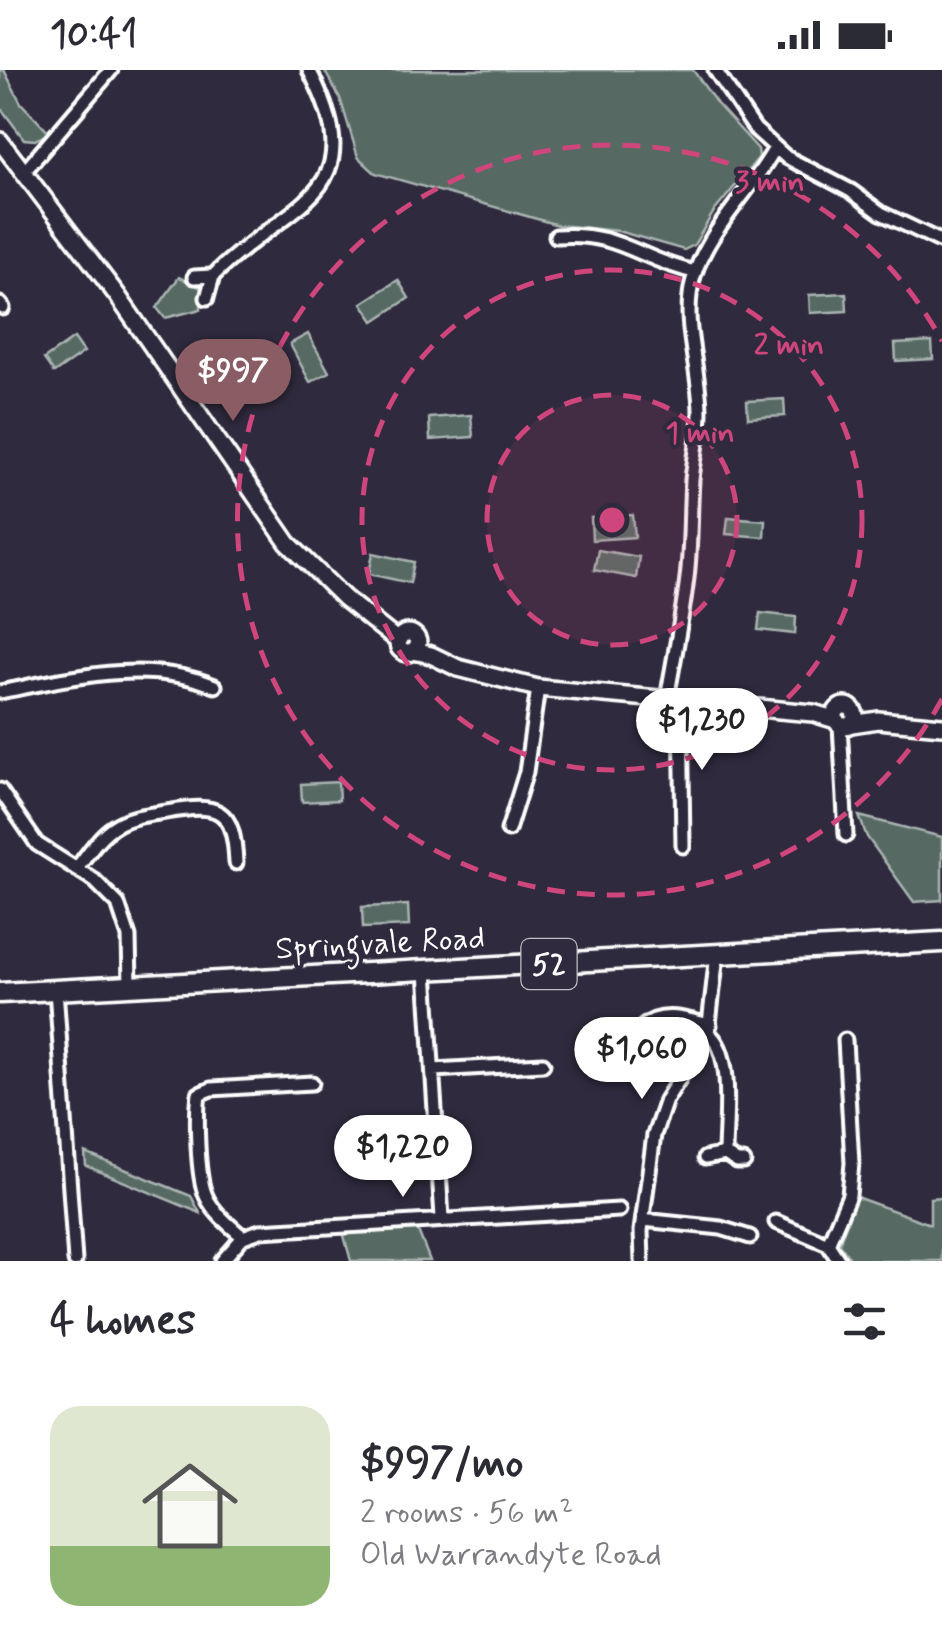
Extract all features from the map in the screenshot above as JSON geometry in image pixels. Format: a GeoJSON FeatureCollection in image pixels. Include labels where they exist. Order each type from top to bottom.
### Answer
{"type":"FeatureCollection","features":[{"type":"Feature","properties":{"kind":"main road"},"geometry":{"type":"LineString","coordinates":[[0,141],[117,295],[288,543],[344,598],[386,628],[458,668],[538,688],[942,726]]}},
{"type":"Feature","properties":{"kind":"main road","name":"Springvale Road"},"geometry":{"type":"LineString","coordinates":[[0,993],[942,942]]}},
{"type":"Feature","properties":{"kind":"street"},"geometry":{"type":"LineString","coordinates":[[24,172],[112,70]]}},
{"type":"Feature","properties":{"kind":"street"},"geometry":{"type":"LineString","coordinates":[[207,298],[213,276],[252,240],[289,218],[309,200],[335,154],[322,95],[308,70]]}},
{"type":"Feature","properties":{"kind":"street"},"geometry":{"type":"LineString","coordinates":[[715,70],[742,111],[775,148],[851,191],[881,214],[942,242]]}},
{"type":"Feature","properties":{"kind":"street"},"geometry":{"type":"LineString","coordinates":[[684,846],[674,699],[700,394],[688,313],[695,272],[711,240],[775,148]]}},
{"type":"Feature","properties":{"kind":"street"},"geometry":{"type":"LineString","coordinates":[[556,236],[608,238],[661,262],[695,272]]}},
{"type":"Feature","properties":{"kind":"street"},"geometry":{"type":"LineString","coordinates":[[194,277],[213,276]]}},
{"type":"Feature","properties":{"kind":"street"},"geometry":{"type":"LineString","coordinates":[[0,692],[118,672],[166,673],[216,686]]}},
{"type":"Feature","properties":{"kind":"street"},"geometry":{"type":"LineString","coordinates":[[508,830],[526,772],[538,688]]}},
{"type":"Feature","properties":{"kind":"street"},"geometry":{"type":"LineString","coordinates":[[845,719],[842,744],[846,836]]}},
{"type":"Feature","properties":{"kind":"street"},"geometry":{"type":"LineString","coordinates":[[0,790],[38,844],[76,868],[118,904],[128,937],[130,985]]}},
{"type":"Feature","properties":{"kind":"street"},"geometry":{"type":"LineString","coordinates":[[76,868],[112,827],[132,817],[202,806],[218,809],[229,821],[236,839],[236,863]]}},
{"type":"Feature","properties":{"kind":"street"},"geometry":{"type":"LineString","coordinates":[[642,1261],[642,1220],[658,1117],[709,1029],[717,954]]}},
{"type":"Feature","properties":{"kind":"street"},"geometry":{"type":"LineString","coordinates":[[426,971],[442,1218]]}},
{"type":"Feature","properties":{"kind":"street"},"geometry":{"type":"LineString","coordinates":[[56,989],[75,1261]]}},
{"type":"Feature","properties":{"kind":"street"},"geometry":{"type":"LineString","coordinates":[[640,1055],[643,1027],[654,1019],[679,1018],[709,1029],[726,1064],[725,1154]]}},
{"type":"Feature","properties":{"kind":"street"},"geometry":{"type":"LineString","coordinates":[[828,1244],[850,1196],[852,1164],[845,1040]]}},
{"type":"Feature","properties":{"kind":"street"},"geometry":{"type":"LineString","coordinates":[[432,1070],[544,1064]]}},
{"type":"Feature","properties":{"kind":"street"},"geometry":{"type":"LineString","coordinates":[[243,1237],[206,1196],[199,1094],[211,1088],[312,1083]]}},
{"type":"Feature","properties":{"kind":"street"},"geometry":{"type":"LineString","coordinates":[[705,1158],[725,1154],[736,1162],[744,1162]]}},
{"type":"Feature","properties":{"kind":"street"},"geometry":{"type":"LineString","coordinates":[[222,1261],[243,1237],[260,1231],[618,1210]]}},
{"type":"Feature","properties":{"kind":"street"},"geometry":{"type":"LineString","coordinates":[[642,1220],[721,1228],[750,1237]]}},
{"type":"Feature","properties":{"kind":"street"},"geometry":{"type":"LineString","coordinates":[[776,1222],[828,1244],[839,1261]]}},
{"type":"Feature","properties":{"kind":"green space"},"geometry":{"type":"Polygon","coordinates":[[[0,70],[4,70],[21,103],[49,133],[35,140],[24,139],[0,107],[0,70]]]}},
{"type":"Feature","properties":{"kind":"green space"},"geometry":{"type":"Polygon","coordinates":[[[324,70],[693,70],[717,104],[758,149],[759,157],[713,213],[694,245],[684,250],[618,231],[558,225],[375,173],[358,157],[340,98],[324,70]]]}},
{"type":"Feature","properties":{"kind":"green space"},"geometry":{"type":"Polygon","coordinates":[[[179,277],[201,288],[201,309],[165,318],[157,308],[179,277]]]}},
{"type":"Feature","properties":{"kind":"green space"},"geometry":{"type":"Polygon","coordinates":[[[398,280],[409,298],[374,321],[362,303],[398,280]]]}},
{"type":"Feature","properties":{"kind":"green space"},"geometry":{"type":"Polygon","coordinates":[[[846,293],[847,311],[810,313],[809,295],[846,293]]]}},
{"type":"Feature","properties":{"kind":"green space"},"geometry":{"type":"Polygon","coordinates":[[[308,334],[329,372],[310,382],[290,344],[308,334]]]}},
{"type":"Feature","properties":{"kind":"green space"},"geometry":{"type":"Polygon","coordinates":[[[74,338],[84,352],[54,373],[44,359],[74,338]]]}},
{"type":"Feature","properties":{"kind":"green space"},"geometry":{"type":"Polygon","coordinates":[[[932,342],[933,359],[896,361],[895,344],[932,342]]]}},
{"type":"Feature","properties":{"kind":"green space"},"geometry":{"type":"Polygon","coordinates":[[[784,399],[785,416],[748,418],[747,401],[784,399]]]}},
{"type":"Feature","properties":{"kind":"green space"},"geometry":{"type":"Polygon","coordinates":[[[471,415],[473,437],[430,440],[429,418],[471,415]]]}},
{"type":"Feature","properties":{"kind":"green space"},"geometry":{"type":"Polygon","coordinates":[[[633,515],[635,537],[592,540],[591,518],[633,515]]]}},
{"type":"Feature","properties":{"kind":"green space"},"geometry":{"type":"Polygon","coordinates":[[[728,517],[765,520],[764,537],[726,534],[728,517]]]}},
{"type":"Feature","properties":{"kind":"green space"},"geometry":{"type":"Polygon","coordinates":[[[598,550],[639,557],[636,578],[594,570],[598,550]]]}},
{"type":"Feature","properties":{"kind":"green space"},"geometry":{"type":"Polygon","coordinates":[[[373,553],[414,562],[410,583],[369,574],[373,553]]]}},
{"type":"Feature","properties":{"kind":"green space"},"geometry":{"type":"Polygon","coordinates":[[[760,613],[796,617],[795,634],[758,630],[760,613]]]}},
{"type":"Feature","properties":{"kind":"green space"},"geometry":{"type":"Polygon","coordinates":[[[338,782],[339,800],[302,802],[301,784],[338,782]]]}},
{"type":"Feature","properties":{"kind":"green space"},"geometry":{"type":"Polygon","coordinates":[[[859,816],[942,837],[942,900],[914,902],[867,837],[859,816]]]}},
{"type":"Feature","properties":{"kind":"green space"},"geometry":{"type":"Polygon","coordinates":[[[408,905],[409,926],[363,928],[362,907],[408,905]]]}},
{"type":"Feature","properties":{"kind":"green space"},"geometry":{"type":"Polygon","coordinates":[[[85,1153],[191,1196],[200,1213],[86,1166],[85,1153]]]}},
{"type":"Feature","properties":{"kind":"green space"},"geometry":{"type":"Polygon","coordinates":[[[856,1197],[930,1224],[930,1198],[942,1197],[942,1261],[852,1261],[839,1244],[856,1197]]]}},
{"type":"Feature","properties":{"kind":"green space"},"geometry":{"type":"Polygon","coordinates":[[[417,1228],[430,1261],[351,1261],[343,1232],[417,1228]]]}}]}
